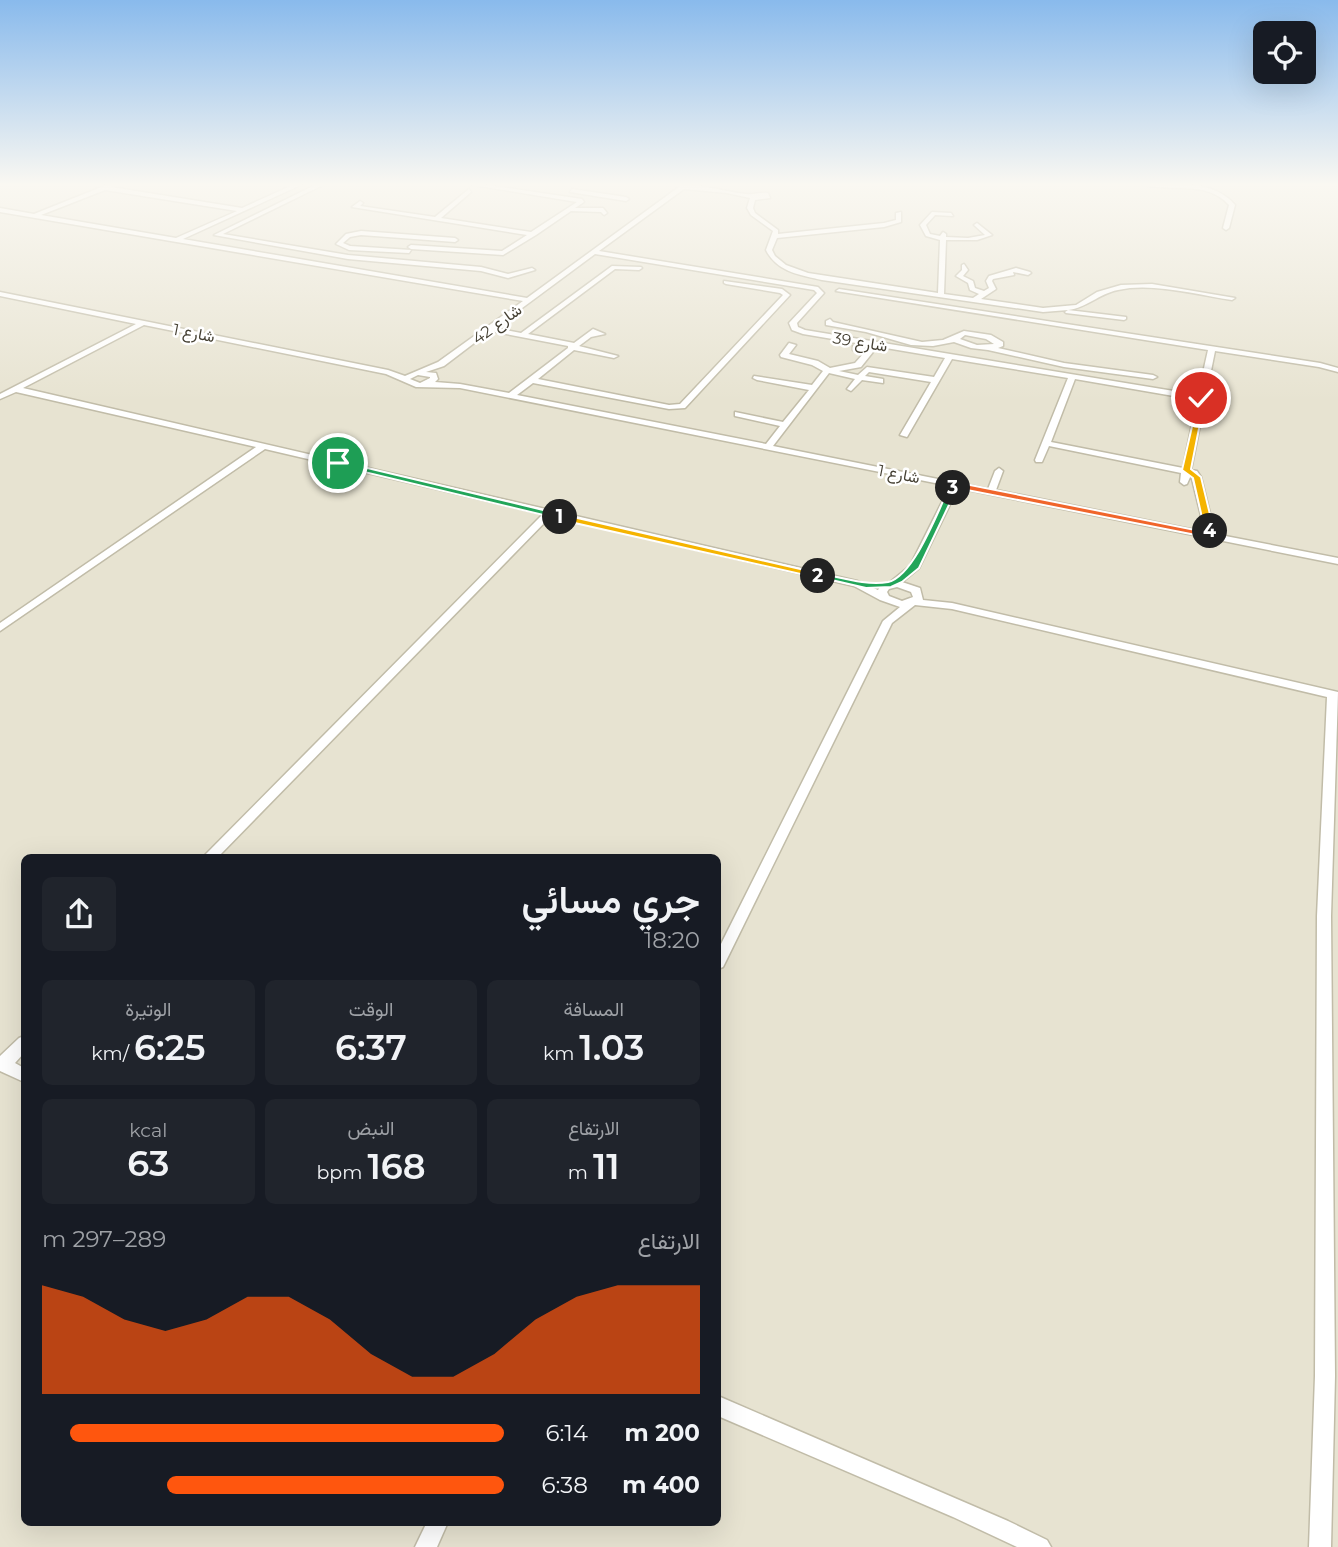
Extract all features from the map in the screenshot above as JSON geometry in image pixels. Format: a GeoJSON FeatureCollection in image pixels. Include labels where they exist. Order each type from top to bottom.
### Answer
{"type":"FeatureCollection","features":[{"type":"Feature","properties":{"kind":"street"},"geometry":{"type":"LineString","coordinates":[[271,256],[529,300]]}},
{"type":"Feature","properties":{"kind":"street"},"geometry":{"type":"LineString","coordinates":[[343,256],[481,269],[516,276],[532,270]]}},
{"type":"Feature","properties":{"kind":"street"},"geometry":{"type":"LineString","coordinates":[[381,275],[403,263],[408,256]]}},
{"type":"Feature","properties":{"kind":"street","name":"شارع 42"},"geometry":{"type":"LineString","coordinates":[[417,373],[441,364],[590,256]]}},
{"type":"Feature","properties":{"kind":"street","name":"شارع 39"},"geometry":{"type":"LineString","coordinates":[[614,256],[817,288],[821,293],[793,325],[803,332],[828,329],[950,356],[1201,398]]}},
{"type":"Feature","properties":{"kind":"street"},"geometry":{"type":"LineString","coordinates":[[771,256],[777,263],[795,271],[830,279],[941,293],[1029,309],[1058,310],[1078,307],[1099,293],[1121,287],[1152,286],[1232,298]]}},
{"type":"Feature","properties":{"kind":"street"},"geometry":{"type":"LineString","coordinates":[[941,293],[942,256]]}},
{"type":"Feature","properties":{"kind":"street"},"geometry":{"type":"LineString","coordinates":[[522,335],[617,266],[778,290],[787,295],[682,406],[669,407],[531,380]]}},
{"type":"Feature","properties":{"kind":"street"},"geometry":{"type":"LineString","coordinates":[[964,266],[965,270],[959,276],[970,281],[974,290],[985,294]]}},
{"type":"Feature","properties":{"kind":"street"},"geometry":{"type":"LineString","coordinates":[[976,299],[993,289],[989,281],[991,277],[1022,274],[1009,270],[1002,275]]}},
{"type":"Feature","properties":{"kind":"street"},"geometry":{"type":"LineString","coordinates":[[485,280],[496,274]]}},
{"type":"Feature","properties":{"kind":"street"},"geometry":{"type":"LineString","coordinates":[[839,291],[1153,332]]}},
{"type":"Feature","properties":{"kind":"street","name":"شارع 1"},"geometry":{"type":"LineString","coordinates":[[0,294],[388,372],[417,373],[460,386],[1338,561]]}},
{"type":"Feature","properties":{"kind":"street"},"geometry":{"type":"LineString","coordinates":[[1058,310],[1091,322],[1196,342],[1212,348],[1338,370]]}},
{"type":"Feature","properties":{"kind":"street"},"geometry":{"type":"LineString","coordinates":[[1091,322],[1124,318]]}},
{"type":"Feature","properties":{"kind":"street"},"geometry":{"type":"LineString","coordinates":[[0,397],[143,323]]}},
{"type":"Feature","properties":{"kind":"street"},"geometry":{"type":"LineString","coordinates":[[813,327],[923,345],[941,344],[955,339],[958,334],[967,333],[999,342],[1013,351]]}},
{"type":"Feature","properties":{"kind":"street"},"geometry":{"type":"LineString","coordinates":[[490,329],[614,356]]}},
{"type":"Feature","properties":{"kind":"street"},"geometry":{"type":"LineString","coordinates":[[828,329],[873,337]]}},
{"type":"Feature","properties":{"kind":"street"},"geometry":{"type":"LineString","coordinates":[[768,447],[827,370],[858,365],[869,352],[826,343],[828,329]]}},
{"type":"Feature","properties":{"kind":"street"},"geometry":{"type":"LineString","coordinates":[[510,396],[589,335]]}},
{"type":"Feature","properties":{"kind":"street"},"geometry":{"type":"LineString","coordinates":[[955,339],[965,344],[1013,351],[1064,365],[1153,377]]}},
{"type":"Feature","properties":{"kind":"street"},"geometry":{"type":"LineString","coordinates":[[990,348],[998,346],[999,342]]}},
{"type":"Feature","properties":{"kind":"street"},"geometry":{"type":"LineString","coordinates":[[792,345],[783,355],[815,363],[827,370],[880,381]]}},
{"type":"Feature","properties":{"kind":"street"},"geometry":{"type":"LineString","coordinates":[[1184,482],[1212,348]]}},
{"type":"Feature","properties":{"kind":"street"},"geometry":{"type":"LineString","coordinates":[[1005,365],[1013,351]]}},
{"type":"Feature","properties":{"kind":"street"},"geometry":{"type":"LineString","coordinates":[[904,435],[950,356]]}},
{"type":"Feature","properties":{"kind":"street","name":"شارع 42"},"geometry":{"type":"LineString","coordinates":[[434,377],[441,364]]}},
{"type":"Feature","properties":{"kind":"street"},"geometry":{"type":"LineString","coordinates":[[851,389],[865,370],[870,369],[936,380]]}},
{"type":"Feature","properties":{"kind":"street","name":"شارع 1"},"geometry":{"type":"LineString","coordinates":[[388,372],[414,384],[460,386]]}},
{"type":"Feature","properties":{"kind":"street"},"geometry":{"type":"LineString","coordinates":[[406,379],[417,373]]}},
{"type":"Feature","properties":{"kind":"street"},"geometry":{"type":"LineString","coordinates":[[426,384],[434,377]]}},
{"type":"Feature","properties":{"kind":"street"},"geometry":{"type":"LineString","coordinates":[[1039,460],[1072,377]]}},
{"type":"Feature","properties":{"kind":"street"},"geometry":{"type":"LineString","coordinates":[[757,378],[813,388]]}},
{"type":"Feature","properties":{"kind":"street"},"geometry":{"type":"LineString","coordinates":[[15,389],[857,584],[908,585],[952,606]]}},
{"type":"Feature","properties":{"kind":"street"},"geometry":{"type":"LineString","coordinates":[[738,414],[786,425]]}},
{"type":"Feature","properties":{"kind":"street"},"geometry":{"type":"LineString","coordinates":[[1045,443],[1186,470],[1197,477],[1211,536]]}},
{"type":"Feature","properties":{"kind":"street"},"geometry":{"type":"LineString","coordinates":[[0,628],[264,446]]}},
{"type":"Feature","properties":{"kind":"street"},"geometry":{"type":"LineString","coordinates":[[991,492],[999,471]]}},
{"type":"Feature","properties":{"kind":"street"},"geometry":{"type":"LineString","coordinates":[[888,621],[883,589],[914,568],[955,485]]}},
{"type":"Feature","properties":{"kind":"street"},"geometry":{"type":"LineString","coordinates":[[212,854],[548,514]]}},
{"type":"Feature","properties":{"kind":"street"},"geometry":{"type":"LineString","coordinates":[[721,956],[888,621],[918,598],[914,568]]}},
{"type":"Feature","properties":{"kind":"street"},"geometry":{"type":"LineString","coordinates":[[857,584],[897,604],[952,606],[1336,696],[1324,916],[1325,1376],[1320,1547]]}},
{"type":"Feature","properties":{"kind":"street"},"geometry":{"type":"LineString","coordinates":[[21,1046],[2,1064],[21,1074]]}},
{"type":"Feature","properties":{"kind":"street"},"geometry":{"type":"LineString","coordinates":[[721,1407],[828,1455],[956,1507],[1040,1547]]}},
{"type":"Feature","properties":{"kind":"street"},"geometry":{"type":"LineString","coordinates":[[426,1547],[436,1526]]}},
{"type":"Feature","properties":{"kind":"shaded area"},"geometry":{"type":"Polygon","coordinates":[[[0,256],[1338,256],[1338,1547],[0,1547],[0,256]]]}},
{"type":"Feature","properties":{"kind":"route"},"geometry":{"type":"LineString","coordinates":[[338,463],[857,584],[891,584],[914,568],[955,485],[1211,536],[1197,477],[1186,470],[1201,398]]}}]}
